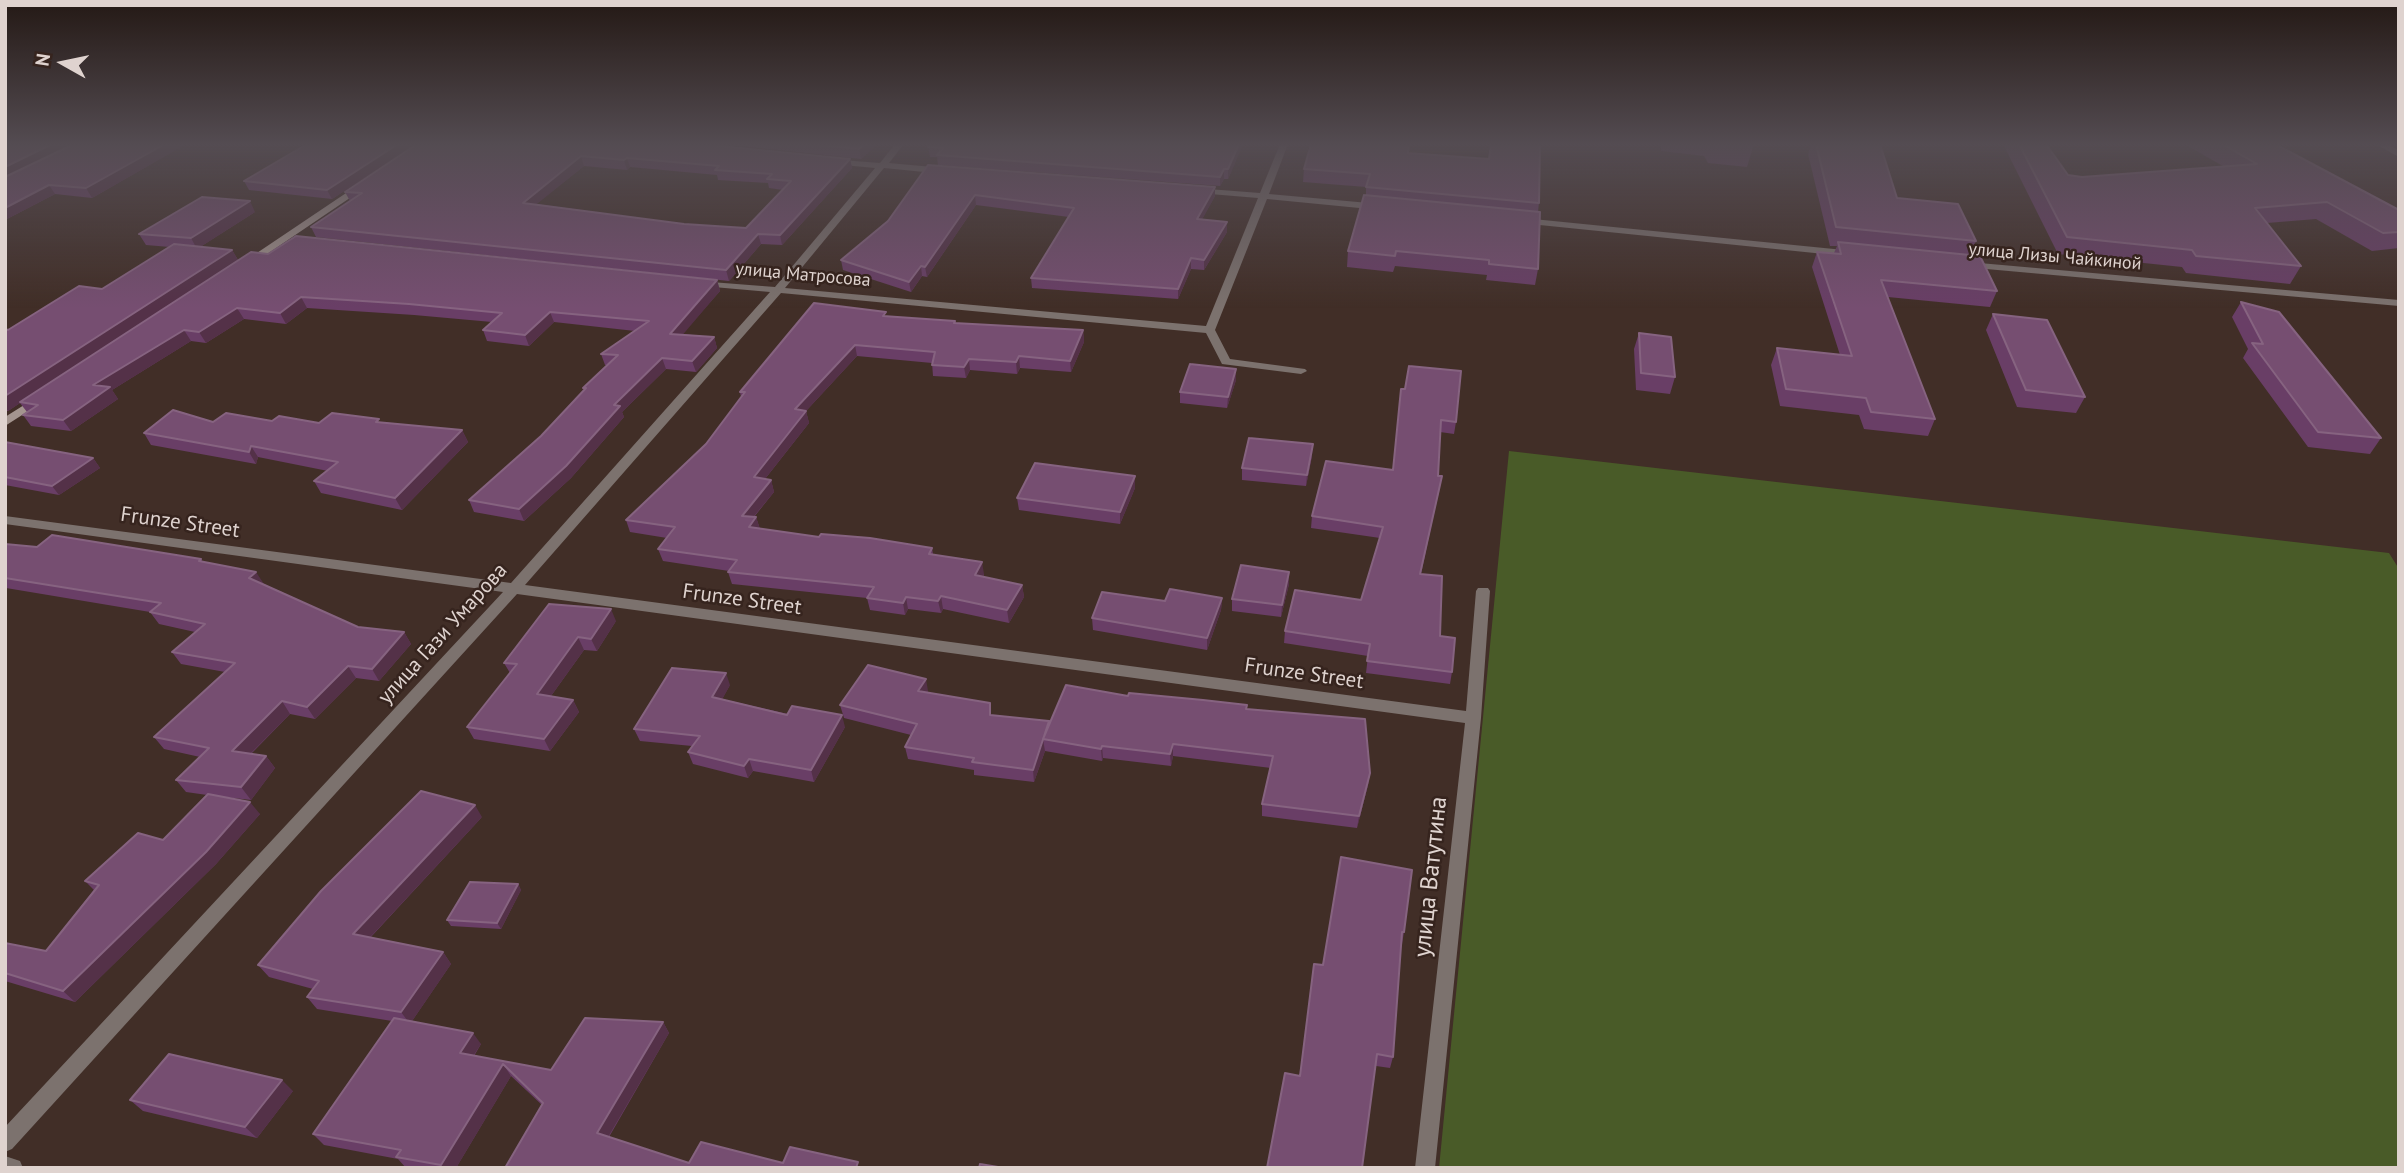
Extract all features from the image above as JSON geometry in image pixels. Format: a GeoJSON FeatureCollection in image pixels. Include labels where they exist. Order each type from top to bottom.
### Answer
{"type":"FeatureCollection","features":[{"type":"Feature","properties":{"kind":"street"},"geometry":{"type":"LineString","coordinates":[[237,270],[344,199]]}},
{"type":"Feature","properties":{"kind":"street","name":"улица Гази Умарова"},"geometry":{"type":"LineString","coordinates":[[5,1142],[512,591],[777,291],[854,199]]}},
{"type":"Feature","properties":{"kind":"street"},"geometry":{"type":"LineString","coordinates":[[1263,199],[1210,330],[1226,362],[1301,372]]}},
{"type":"Feature","properties":{"kind":"street"},"geometry":{"type":"LineString","coordinates":[[1303,199],[1388,207]]}},
{"type":"Feature","properties":{"kind":"street"},"geometry":{"type":"LineString","coordinates":[[1513,220],[1872,256]]}},
{"type":"Feature","properties":{"kind":"street"},"geometry":{"type":"LineString","coordinates":[[283,239],[297,240]]}},
{"type":"Feature","properties":{"kind":"street","name":"улица Лизы Чайкиной"},"geometry":{"type":"LineString","coordinates":[[1955,264],[2399,303]]}},
{"type":"Feature","properties":{"kind":"street","name":"улица Матросова"},"geometry":{"type":"LineString","coordinates":[[694,282],[1210,330]]}},
{"type":"Feature","properties":{"kind":"street"},"geometry":{"type":"LineString","coordinates":[[5,422],[52,391]]}},
{"type":"Feature","properties":{"kind":"street","name":"Frunze Street"},"geometry":{"type":"LineString","coordinates":[[5,520],[512,591],[1473,718]]}},
{"type":"Feature","properties":{"kind":"street","name":"улица Ватутина"},"geometry":{"type":"LineString","coordinates":[[1424,1168],[1473,718],[1483,591]]}},
{"type":"Feature","properties":{"kind":"street"},"geometry":{"type":"LineString","coordinates":[[5,1166],[13,1168]]}},
{"type":"Feature","properties":{"kind":"green space"},"geometry":{"type":"Polygon","coordinates":[[[1509,451],[2389,553],[2399,569],[2399,1168],[1439,1168],[1509,451]]]}},
{"type":"Feature","properties":{"kind":"building"},"geometry":{"type":"Polygon","coordinates":[[[5,199],[23,199],[5,208],[5,199]]]}},
{"type":"Feature","properties":{"kind":"building"},"geometry":{"type":"Polygon","coordinates":[[[199,199],[250,201],[191,238],[139,234],[199,199]]]}},
{"type":"Feature","properties":{"kind":"building"},"geometry":{"type":"Polygon","coordinates":[[[353,199],[528,199],[523,203],[684,224],[746,228],[774,199],[813,199],[780,235],[758,234],[726,270],[311,227],[353,199]]]}},
{"type":"Feature","properties":{"kind":"building"},"geometry":{"type":"Polygon","coordinates":[[[904,199],[972,199],[925,267],[921,266],[909,282],[841,260],[888,221],[904,199]]]}},
{"type":"Feature","properties":{"kind":"building"},"geometry":{"type":"Polygon","coordinates":[[[1003,199],[1208,199],[1197,219],[1227,222],[1204,260],[1191,258],[1178,289],[1031,278],[1074,208],[1003,199]]]}},
{"type":"Feature","properties":{"kind":"building"},"geometry":{"type":"Polygon","coordinates":[[[1363,199],[1403,199],[1540,212],[1538,269],[1489,264],[1489,260],[1396,251],[1395,256],[1348,251],[1363,199]]]}},
{"type":"Feature","properties":{"kind":"building"},"geometry":{"type":"Polygon","coordinates":[[[1493,199],[1539,199],[1539,203],[1493,199]]]}},
{"type":"Feature","properties":{"kind":"building"},"geometry":{"type":"Polygon","coordinates":[[[1829,199],[1905,199],[1958,204],[1976,241],[1836,227],[1829,199]]]}},
{"type":"Feature","properties":{"kind":"building"},"geometry":{"type":"Polygon","coordinates":[[[2047,199],[2378,199],[2399,210],[2399,232],[2383,233],[2327,202],[2255,208],[2301,266],[2196,256],[2192,250],[2067,237],[2047,199]]]}},
{"type":"Feature","properties":{"kind":"building"},"geometry":{"type":"Polygon","coordinates":[[[296,236],[717,280],[670,334],[714,337],[692,361],[662,358],[614,405],[620,406],[566,466],[519,509],[469,500],[541,436],[586,388],[583,388],[618,355],[601,354],[649,321],[550,312],[525,335],[483,330],[502,313],[301,297],[280,313],[237,308],[199,332],[184,330],[93,385],[110,387],[63,420],[23,415],[38,405],[20,402],[251,252],[268,254],[296,236]]]}},
{"type":"Feature","properties":{"kind":"building"},"geometry":{"type":"Polygon","coordinates":[[[1838,242],[1980,256],[1997,291],[1881,280],[1935,419],[1871,412],[1866,398],[1786,389],[1777,348],[1852,356],[1817,252],[1841,254],[1838,242]]]}},
{"type":"Feature","properties":{"kind":"building"},"geometry":{"type":"Polygon","coordinates":[[[174,244],[232,250],[5,396],[5,329],[8,330],[79,286],[102,289],[174,244]]]}},
{"type":"Feature","properties":{"kind":"building"},"geometry":{"type":"Polygon","coordinates":[[[2241,302],[2279,312],[2381,438],[2318,432],[2252,343],[2263,344],[2241,302]]]}},
{"type":"Feature","properties":{"kind":"building"},"geometry":{"type":"Polygon","coordinates":[[[814,303],[886,312],[883,316],[1083,330],[1070,361],[1019,356],[1016,362],[969,359],[964,367],[932,365],[935,352],[855,345],[795,409],[806,411],[754,477],[771,480],[742,516],[756,517],[749,527],[819,537],[821,534],[870,538],[932,548],[929,554],[982,562],[975,575],[1022,585],[1007,610],[941,596],[938,601],[906,597],[903,603],[867,598],[874,587],[728,572],[737,560],[658,549],[675,527],[626,520],[706,444],[745,392],[740,392],[814,303]]]}},
{"type":"Feature","properties":{"kind":"building"},"geometry":{"type":"Polygon","coordinates":[[[1993,314],[2047,320],[2085,397],[2026,390],[1993,314]]]}},
{"type":"Feature","properties":{"kind":"building"},"geometry":{"type":"Polygon","coordinates":[[[1639,333],[1671,337],[1675,377],[1641,373],[1639,333]]]}},
{"type":"Feature","properties":{"kind":"building"},"geometry":{"type":"Polygon","coordinates":[[[1190,364],[1236,369],[1228,397],[1180,392],[1190,364]]]}},
{"type":"Feature","properties":{"kind":"building"},"geometry":{"type":"Polygon","coordinates":[[[1409,366],[1461,371],[1456,422],[1441,420],[1438,476],[1442,476],[1420,574],[1442,576],[1440,636],[1455,638],[1452,672],[1367,661],[1370,644],[1285,631],[1295,590],[1361,600],[1383,527],[1312,516],[1326,461],[1393,470],[1401,389],[1405,389],[1409,366]]]}},
{"type":"Feature","properties":{"kind":"building"},"geometry":{"type":"Polygon","coordinates":[[[173,410],[213,422],[226,413],[272,421],[279,416],[319,423],[332,413],[379,419],[376,422],[462,430],[395,498],[314,481],[338,462],[251,446],[249,452],[144,433],[173,410]]]}},
{"type":"Feature","properties":{"kind":"building"},"geometry":{"type":"Polygon","coordinates":[[[1249,438],[1313,444],[1307,475],[1242,468],[1249,438]]]}},
{"type":"Feature","properties":{"kind":"building"},"geometry":{"type":"Polygon","coordinates":[[[5,442],[93,458],[52,486],[5,477],[5,442]]]}},
{"type":"Feature","properties":{"kind":"building"},"geometry":{"type":"Polygon","coordinates":[[[1035,463],[1135,476],[1120,512],[1017,498],[1035,463]]]}},
{"type":"Feature","properties":{"kind":"building"},"geometry":{"type":"Polygon","coordinates":[[[52,535],[201,559],[199,561],[256,572],[249,578],[358,627],[404,632],[372,669],[348,666],[307,707],[282,701],[232,751],[266,756],[241,787],[176,780],[209,748],[154,737],[235,663],[172,652],[205,624],[150,612],[161,603],[5,578],[5,544],[37,547],[52,535]]]}},
{"type":"Feature","properties":{"kind":"building"},"geometry":{"type":"Polygon","coordinates":[[[1241,565],[1289,572],[1282,605],[1232,599],[1241,565]]]}},
{"type":"Feature","properties":{"kind":"building"},"geometry":{"type":"Polygon","coordinates":[[[1170,589],[1222,598],[1207,638],[1092,618],[1102,592],[1165,601],[1170,589]]]}},
{"type":"Feature","properties":{"kind":"building"},"geometry":{"type":"Polygon","coordinates":[[[549,604],[611,609],[591,639],[578,637],[537,694],[573,700],[544,739],[467,727],[517,664],[504,663],[549,604]]]}},
{"type":"Feature","properties":{"kind":"building"},"geometry":{"type":"Polygon","coordinates":[[[868,665],[926,679],[918,691],[990,703],[990,715],[1049,721],[1033,770],[972,762],[974,758],[905,747],[917,724],[840,705],[868,665]]]}},
{"type":"Feature","properties":{"kind":"building"},"geometry":{"type":"Polygon","coordinates":[[[672,668],[726,673],[712,697],[787,715],[792,706],[842,715],[811,770],[749,759],[744,766],[688,752],[700,736],[634,729],[672,668]]]}},
{"type":"Feature","properties":{"kind":"building"},"geometry":{"type":"Polygon","coordinates":[[[1066,685],[1128,696],[1129,693],[1203,700],[1247,705],[1246,709],[1365,719],[1370,773],[1359,816],[1262,804],[1273,756],[1173,744],[1170,754],[1102,746],[1101,749],[1043,739],[1066,685]]]}},
{"type":"Feature","properties":{"kind":"building"},"geometry":{"type":"Polygon","coordinates":[[[421,791],[475,805],[353,934],[443,952],[401,1012],[307,997],[319,981],[258,965],[321,891],[421,791]]]}},
{"type":"Feature","properties":{"kind":"building"},"geometry":{"type":"Polygon","coordinates":[[[208,794],[250,802],[206,852],[63,991],[5,973],[5,943],[46,951],[99,885],[85,881],[138,833],[163,840],[208,794]]]}},
{"type":"Feature","properties":{"kind":"building"},"geometry":{"type":"Polygon","coordinates":[[[1341,857],[1412,870],[1402,932],[1393,1057],[1377,1054],[1362,1168],[1267,1168],[1285,1073],[1300,1076],[1314,964],[1323,965],[1341,857]]]}},
{"type":"Feature","properties":{"kind":"building"},"geometry":{"type":"Polygon","coordinates":[[[470,882],[518,884],[497,923],[447,920],[470,882]]]}},
{"type":"Feature","properties":{"kind":"building"},"geometry":{"type":"Polygon","coordinates":[[[394,1018],[473,1033],[460,1053],[551,1070],[585,1018],[663,1022],[597,1133],[689,1163],[701,1142],[783,1163],[790,1147],[858,1162],[856,1168],[505,1168],[543,1103],[503,1064],[441,1165],[396,1157],[401,1150],[313,1134],[394,1018]]]}},
{"type":"Feature","properties":{"kind":"building"},"geometry":{"type":"Polygon","coordinates":[[[169,1054],[282,1080],[245,1127],[130,1100],[169,1054]]]}},
{"type":"Feature","properties":{"kind":"building"},"geometry":{"type":"Polygon","coordinates":[[[980,1164],[1004,1168],[979,1168],[980,1164]]]}}]}
